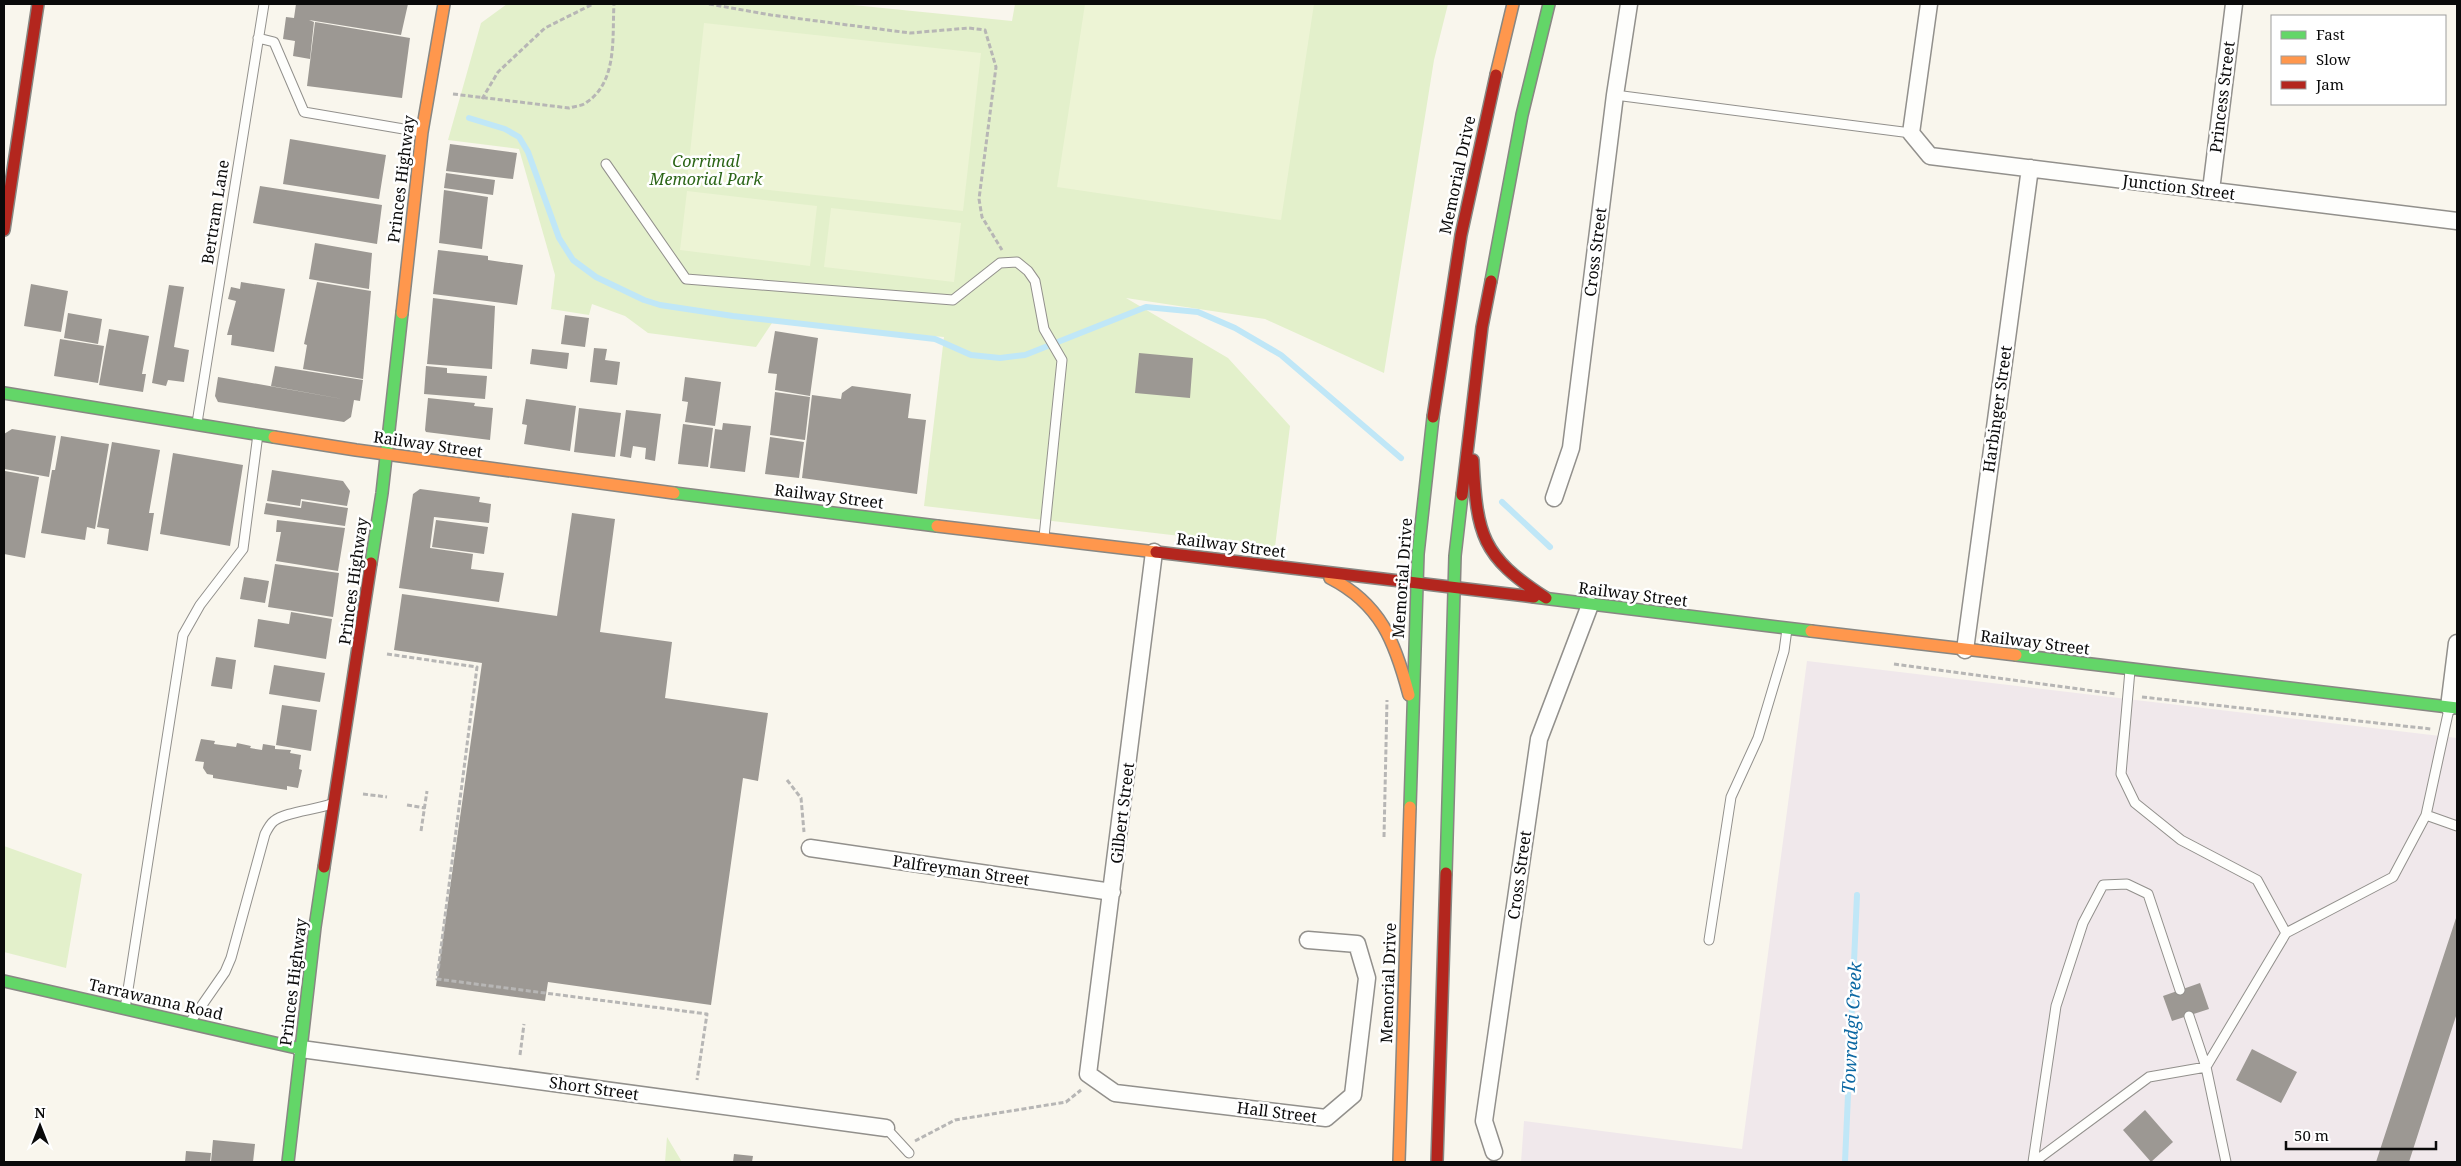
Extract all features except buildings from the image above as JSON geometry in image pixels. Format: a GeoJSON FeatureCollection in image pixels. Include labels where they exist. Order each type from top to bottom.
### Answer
{"type":"FeatureCollection","features":[{"type":"Feature","properties":{"kind":"main road"},"geometry":{"type":"LineString","coordinates":[[4,230],[38,4]]}},
{"type":"Feature","properties":{"kind":"main road","name":"Princes Highway"},"geometry":{"type":"LineString","coordinates":[[288,1162],[315,927],[336,802],[387,454],[422,132],[444,4]]}},
{"type":"Feature","properties":{"kind":"main road","name":"Memorial Drive"},"geometry":{"type":"LineString","coordinates":[[1400,1162],[1415,584],[1429,442],[1450,304],[1486,115],[1513,4]]}},
{"type":"Feature","properties":{"kind":"main road"},"geometry":{"type":"LineString","coordinates":[[1437,1162],[1453,589],[1470,416],[1504,205],[1522,115],[1549,4]]}},
{"type":"Feature","properties":{"kind":"main road","name":"Railway Street"},"geometry":{"type":"LineString","coordinates":[[4,394],[387,454],[797,509],[2453,708]]}},
{"type":"Feature","properties":{"kind":"main road"},"geometry":{"type":"LineString","coordinates":[[1470,416],[1476,503],[1481,527],[1490,550],[1504,568],[1549,600]]}},
{"type":"Feature","properties":{"kind":"main road"},"geometry":{"type":"LineString","coordinates":[[1312,571],[1352,589],[1376,612],[1388,630],[1400,656],[1412,707]]}},
{"type":"Feature","properties":{"kind":"main road","name":"Tarrawanna Road"},"geometry":{"type":"LineString","coordinates":[[4,981],[301,1049]]}},
{"type":"Feature","properties":{"kind":"street","name":"Cross Street"},"geometry":{"type":"LineString","coordinates":[[1554,498],[1571,448],[1615,95],[1629,4]]}},
{"type":"Feature","properties":{"kind":"street"},"geometry":{"type":"LineString","coordinates":[[1910,133],[1929,4]]}},
{"type":"Feature","properties":{"kind":"street","name":"Princess Street"},"geometry":{"type":"LineString","coordinates":[[2211,190],[2234,4]]}},
{"type":"Feature","properties":{"kind":"street","name":"Junction Street"},"geometry":{"type":"LineString","coordinates":[[1910,133],[1930,156],[2457,221]]}},
{"type":"Feature","properties":{"kind":"street","name":"Harbinger Street"},"geometry":{"type":"LineString","coordinates":[[1964,650],[2030,168]]}},
{"type":"Feature","properties":{"kind":"street","name":"Gilbert Street"},"geometry":{"type":"LineString","coordinates":[[1091,1077],[1154,552]]}},
{"type":"Feature","properties":{"kind":"street","name":"Cross Street"},"geometry":{"type":"LineString","coordinates":[[1494,1152],[1484,1121],[1539,739],[1590,605]]}},
{"type":"Feature","properties":{"kind":"street"},"geometry":{"type":"LineString","coordinates":[[2453,708],[2457,643]]}},
{"type":"Feature","properties":{"kind":"street","name":"Palfreyman Street"},"geometry":{"type":"LineString","coordinates":[[810,848],[1112,892]]}},
{"type":"Feature","properties":{"kind":"street","name":"Hall Street"},"geometry":{"type":"LineString","coordinates":[[1091,1077],[1115,1093],[1326,1118],[1353,1094],[1368,978],[1357,944],[1308,940]]}},
{"type":"Feature","properties":{"kind":"street","name":"Short Street"},"geometry":{"type":"LineString","coordinates":[[301,1049],[886,1128]]}},
{"type":"Feature","properties":{"kind":"lane","name":"Bertram Lane"},"geometry":{"type":"LineString","coordinates":[[196,425],[264,4]]}},
{"type":"Feature","properties":{"kind":"lane"},"geometry":{"type":"LineString","coordinates":[[258,38],[274,42],[304,112],[422,132]]}},
{"type":"Feature","properties":{"kind":"lane"},"geometry":{"type":"LineString","coordinates":[[1615,95],[1910,133]]}},
{"type":"Feature","properties":{"kind":"lane"},"geometry":{"type":"LineString","coordinates":[[606,164],[686,279],[953,300],[990,268],[1000,263],[1017,262],[1028,270],[1035,281],[1044,329],[1062,360],[1044,538]]}},
{"type":"Feature","properties":{"kind":"lane"},"geometry":{"type":"LineString","coordinates":[[126,1009],[183,635],[200,605],[242,549],[258,434]]}},
{"type":"Feature","properties":{"kind":"lane"},"geometry":{"type":"LineString","coordinates":[[1709,940],[1731,797],[1758,738],[1784,651],[1787,629]]}},
{"type":"Feature","properties":{"kind":"lane"},"geometry":{"type":"LineString","coordinates":[[2130,670],[2121,774],[2135,803],[2181,840],[2257,880],[2286,933]]}},
{"type":"Feature","properties":{"kind":"lane"},"geometry":{"type":"LineString","coordinates":[[2033,1162],[2149,1077],[2206,1067],[2286,933],[2393,877],[2426,814],[2444,730],[2453,708]]}},
{"type":"Feature","properties":{"kind":"lane"},"geometry":{"type":"LineString","coordinates":[[189,1024],[225,972],[231,958],[264,834],[274,822],[289,814],[314,810],[336,802]]}},
{"type":"Feature","properties":{"kind":"lane"},"geometry":{"type":"LineString","coordinates":[[2426,814],[2457,826]]}},
{"type":"Feature","properties":{"kind":"lane"},"geometry":{"type":"LineString","coordinates":[[2033,1162],[2056,1006],[2084,924],[2103,885],[2127,884],[2148,894],[2180,990]]}},
{"type":"Feature","properties":{"kind":"lane"},"geometry":{"type":"LineString","coordinates":[[2189,1016],[2206,1067],[2226,1162]]}},
{"type":"Feature","properties":{"kind":"lane"},"geometry":{"type":"LineString","coordinates":[[886,1128],[906,1150]]}},
{"type":"Feature","properties":{"kind":"path"},"geometry":{"type":"LineString","coordinates":[[482,99],[498,72],[545,28],[592,4]]}},
{"type":"Feature","properties":{"kind":"path"},"geometry":{"type":"LineString","coordinates":[[453,94],[569,108],[586,104],[599,92],[609,70],[614,4]]}},
{"type":"Feature","properties":{"kind":"path"},"geometry":{"type":"LineString","coordinates":[[709,4],[771,15],[910,33],[969,28],[985,30],[996,67],[979,199],[982,217],[1009,261]]}},
{"type":"Feature","properties":{"kind":"path"},"geometry":{"type":"LineString","coordinates":[[386,654],[477,667],[437,979],[706,1014],[698,1080]]}},
{"type":"Feature","properties":{"kind":"path"},"geometry":{"type":"LineString","coordinates":[[1887,664],[2128,696],[2444,730]]}},
{"type":"Feature","properties":{"kind":"path"},"geometry":{"type":"LineString","coordinates":[[1384,847],[1387,695]]}},
{"type":"Feature","properties":{"kind":"path"},"geometry":{"type":"LineString","coordinates":[[787,780],[801,798],[802,827],[810,848]]}},
{"type":"Feature","properties":{"kind":"path"},"geometry":{"type":"LineString","coordinates":[[421,831],[427,791]]}},
{"type":"Feature","properties":{"kind":"path"},"geometry":{"type":"LineString","coordinates":[[363,794],[387,797]]}},
{"type":"Feature","properties":{"kind":"path"},"geometry":{"type":"LineString","coordinates":[[407,805],[425,808]]}},
{"type":"Feature","properties":{"kind":"path"},"geometry":{"type":"LineString","coordinates":[[520,1055],[524,1024]]}},
{"type":"Feature","properties":{"kind":"path"},"geometry":{"type":"LineString","coordinates":[[906,1150],[955,1120],[1066,1102],[1091,1077]]}},
{"type":"Feature","properties":{"kind":"shaded area"},"geometry":{"type":"Polygon","coordinates":[[[1807,661],[2457,738],[2457,1162],[1521,1162],[1524,1121],[1742,1149],[1807,661]]]}},
{"type":"Feature","properties":{"kind":"green space","name":"Corrimal Memorial Park"},"geometry":{"type":"Polygon","coordinates":[[[507,4],[843,4],[1012,21],[1015,4],[1448,4],[1434,60],[1384,373],[1265,319],[1126,298],[1228,358],[1290,426],[1275,547],[924,506],[944,337],[772,323],[756,347],[648,333],[625,316],[592,304],[589,315],[551,309],[555,275],[519,149],[448,140],[481,23],[507,4]]]}},
{"type":"Feature","properties":{"kind":"green space"},"geometry":{"type":"Polygon","coordinates":[[[1085,4],[1314,4],[1281,220],[1057,187],[1085,4]]]}},
{"type":"Feature","properties":{"kind":"green space"},"geometry":{"type":"Polygon","coordinates":[[[704,23],[981,53],[963,211],[687,181],[704,23]]]}},
{"type":"Feature","properties":{"kind":"green space"},"geometry":{"type":"Polygon","coordinates":[[[687,191],[817,206],[810,266],[680,250],[687,191]]]}},
{"type":"Feature","properties":{"kind":"green space"},"geometry":{"type":"Polygon","coordinates":[[[831,208],[961,223],[954,282],[824,267],[831,208]]]}},
{"type":"Feature","properties":{"kind":"green space"},"geometry":{"type":"Polygon","coordinates":[[[4,846],[82,874],[66,968],[4,952],[4,846]]]}},
{"type":"Feature","properties":{"kind":"green space"},"geometry":{"type":"Polygon","coordinates":[[[667,1137],[682,1162],[665,1162],[667,1137]]]}},
{"type":"Feature","properties":{"kind":"waterway"},"geometry":{"type":"LineString","coordinates":[[469,118],[505,129],[519,137],[528,152],[559,238],[573,260],[596,277],[644,300],[660,305],[733,316],[935,339],[971,355],[1000,358],[1025,355],[1146,307],[1198,312],[1235,328],[1281,355],[1401,458]]}},
{"type":"Feature","properties":{"kind":"waterway"},"geometry":{"type":"LineString","coordinates":[[1502,502],[1550,547]]}},
{"type":"Feature","properties":{"kind":"waterway","name":"Towradgi Creek"},"geometry":{"type":"LineString","coordinates":[[1845,1162],[1857,895]]}},
{"type":"Feature","properties":{"kind":"traffic: fast"},"geometry":{"type":"LineString","coordinates":[[1491,281],[1522,115],[1549,4]]}},
{"type":"Feature","properties":{"kind":"traffic: fast"},"geometry":{"type":"LineString","coordinates":[[371,563],[382,493],[402,313]]}},
{"type":"Feature","properties":{"kind":"traffic: fast"},"geometry":{"type":"LineString","coordinates":[[4,393],[274,437]]}},
{"type":"Feature","properties":{"kind":"traffic: fast"},"geometry":{"type":"LineString","coordinates":[[1410,807],[1418,554],[1433,417]]}},
{"type":"Feature","properties":{"kind":"traffic: fast"},"geometry":{"type":"LineString","coordinates":[[674,493],[937,526]]}},
{"type":"Feature","properties":{"kind":"traffic: fast"},"geometry":{"type":"LineString","coordinates":[[1446,873],[1455,556],[1462,495]]}},
{"type":"Feature","properties":{"kind":"traffic: fast"},"geometry":{"type":"LineString","coordinates":[[1534,597],[1811,631]]}},
{"type":"Feature","properties":{"kind":"traffic: fast"},"geometry":{"type":"LineString","coordinates":[[2016,655],[2457,708]]}},
{"type":"Feature","properties":{"kind":"traffic: fast"},"geometry":{"type":"LineString","coordinates":[[288,1162],[315,927],[324,867]]}},
{"type":"Feature","properties":{"kind":"traffic: fast"},"geometry":{"type":"LineString","coordinates":[[4,981],[301,1049]]}},
{"type":"Feature","properties":{"kind":"traffic: slow"},"geometry":{"type":"LineString","coordinates":[[402,313],[422,132],[444,4]]}},
{"type":"Feature","properties":{"kind":"traffic: slow"},"geometry":{"type":"LineString","coordinates":[[1496,75],[1513,4]]}},
{"type":"Feature","properties":{"kind":"traffic: slow"},"geometry":{"type":"LineString","coordinates":[[274,437],[356,450],[674,493]]}},
{"type":"Feature","properties":{"kind":"traffic: slow"},"geometry":{"type":"LineString","coordinates":[[937,526],[1156,552]]}},
{"type":"Feature","properties":{"kind":"traffic: slow"},"geometry":{"type":"LineString","coordinates":[[1330,578],[1347,588],[1374,612],[1383,626],[1398,658],[1409,695]]}},
{"type":"Feature","properties":{"kind":"traffic: slow"},"geometry":{"type":"LineString","coordinates":[[1811,631],[2016,655]]}},
{"type":"Feature","properties":{"kind":"traffic: slow"},"geometry":{"type":"LineString","coordinates":[[1399,1162],[1410,807]]}},
{"type":"Feature","properties":{"kind":"traffic: jam"},"geometry":{"type":"LineString","coordinates":[[4,230],[38,4]]}},
{"type":"Feature","properties":{"kind":"traffic: jam"},"geometry":{"type":"LineString","coordinates":[[1433,417],[1461,235],[1496,75]]}},
{"type":"Feature","properties":{"kind":"traffic: jam"},"geometry":{"type":"LineString","coordinates":[[1462,495],[1482,327],[1491,281]]}},
{"type":"Feature","properties":{"kind":"traffic: jam"},"geometry":{"type":"LineString","coordinates":[[1473,460],[1477,507],[1481,526],[1487,541],[1495,556],[1508,569],[1546,598]]}},
{"type":"Feature","properties":{"kind":"traffic: jam"},"geometry":{"type":"LineString","coordinates":[[1156,552],[1534,597]]}},
{"type":"Feature","properties":{"kind":"traffic: jam"},"geometry":{"type":"LineString","coordinates":[[324,867],[371,563]]}},
{"type":"Feature","properties":{"kind":"traffic: jam"},"geometry":{"type":"LineString","coordinates":[[1437,1162],[1446,873]]}}]}
